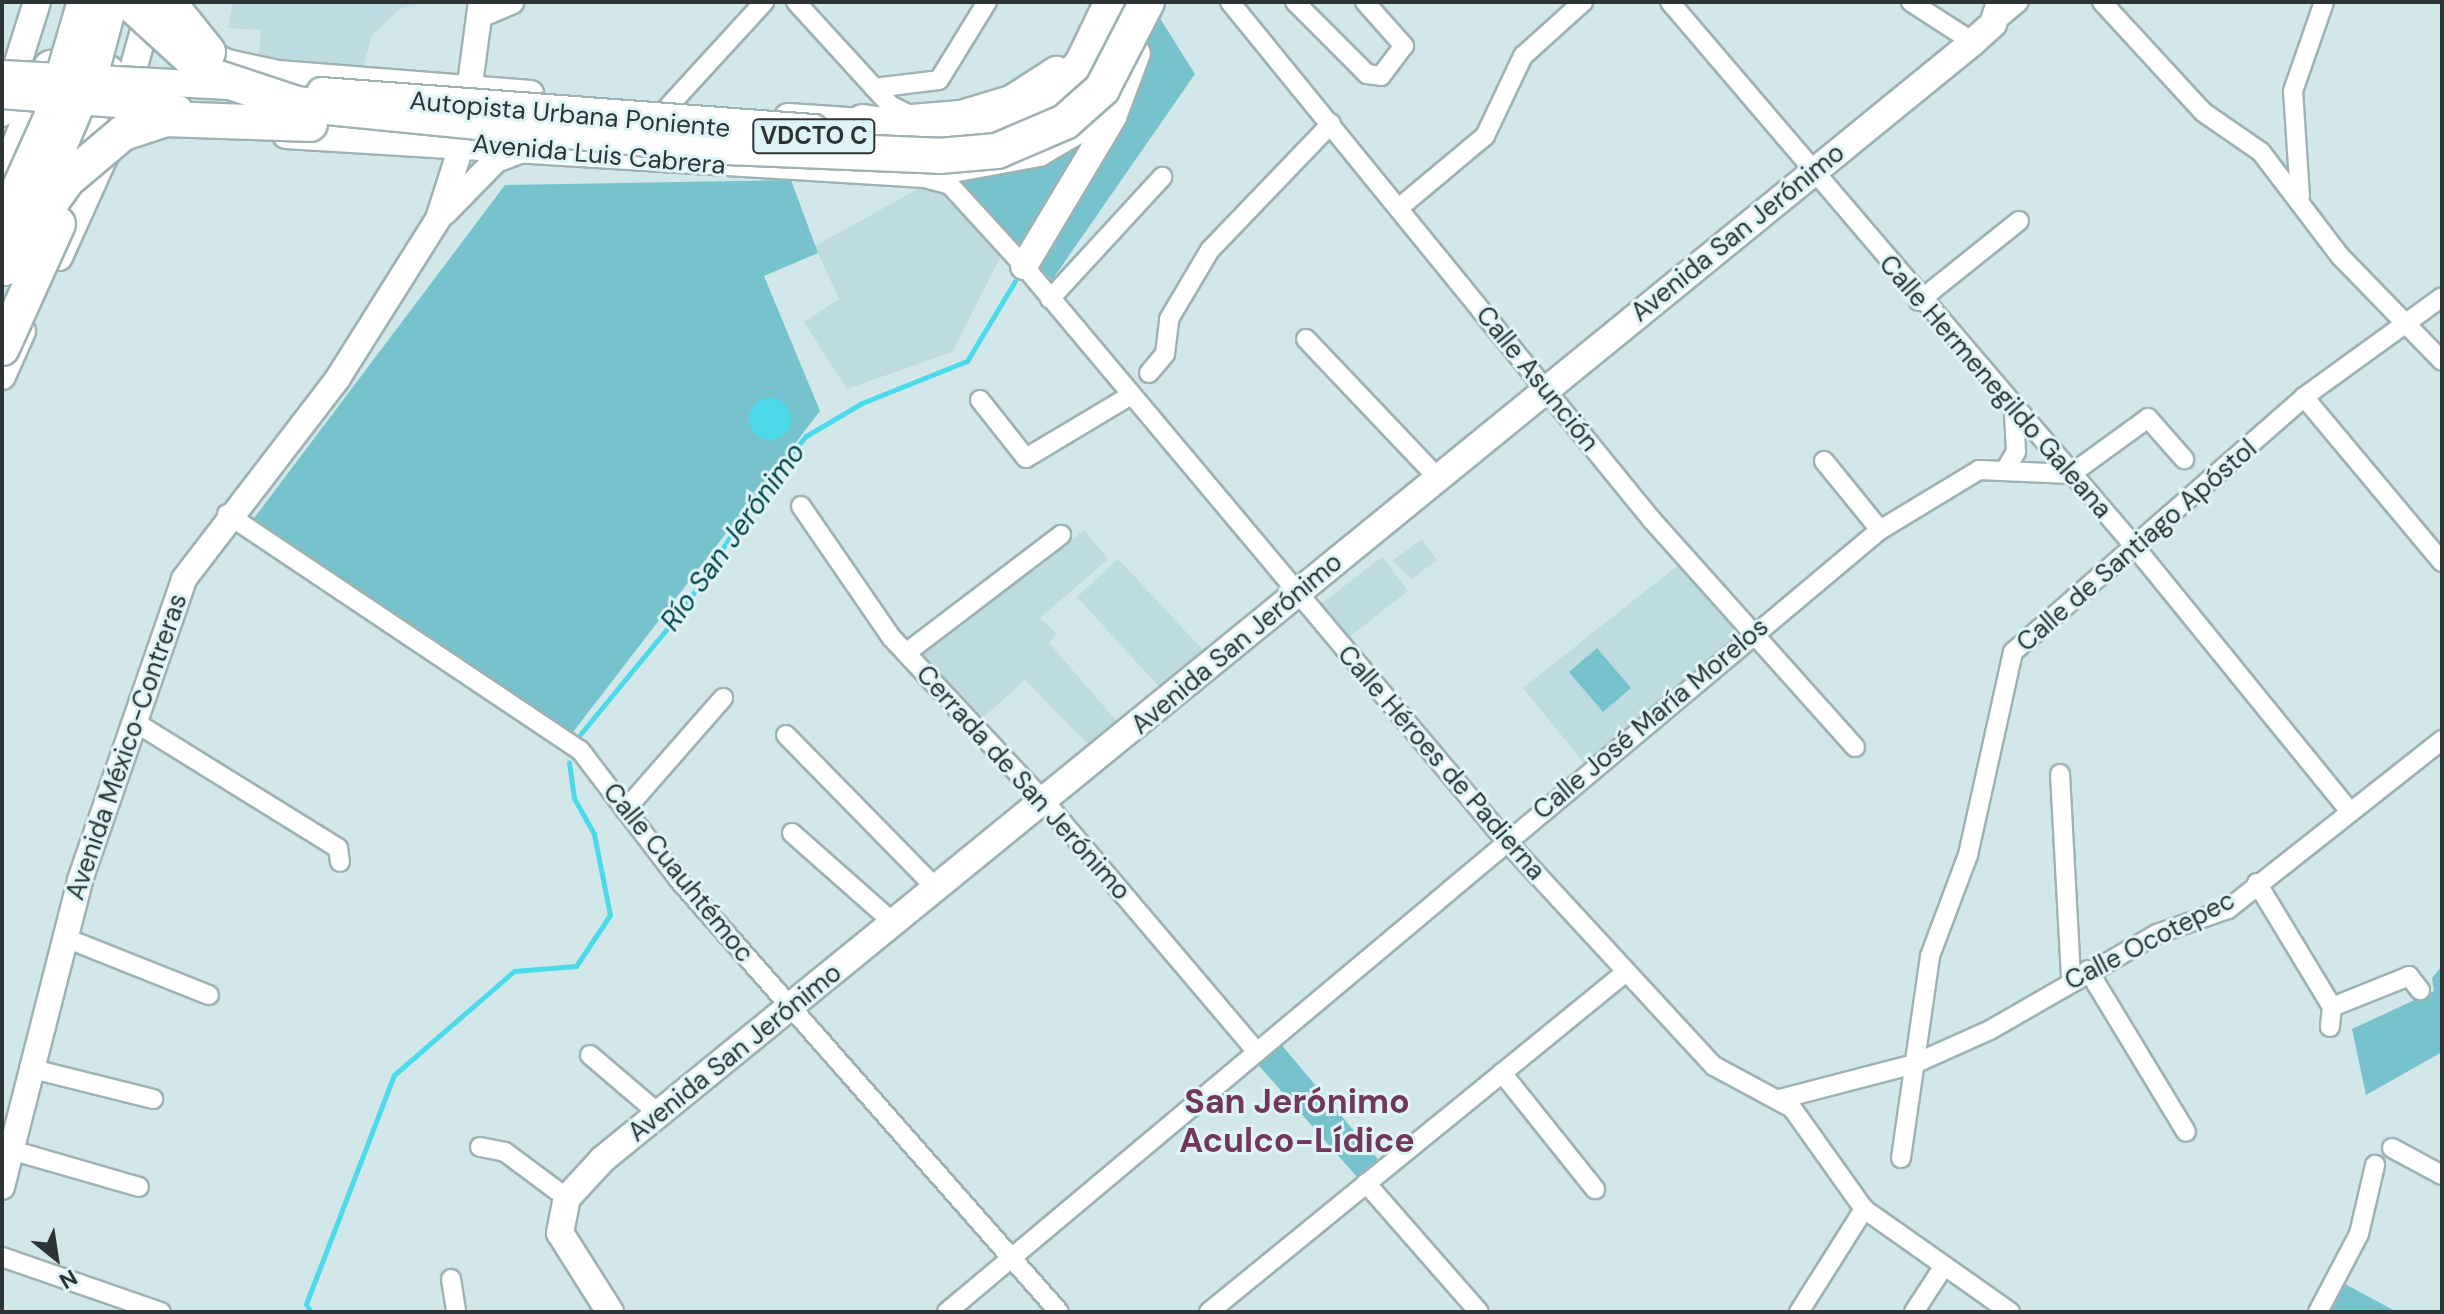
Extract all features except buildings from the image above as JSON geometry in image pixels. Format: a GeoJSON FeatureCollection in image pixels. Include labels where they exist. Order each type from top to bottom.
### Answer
{"type":"FeatureCollection","features":[{"type":"Feature","properties":{"kind":"highway"},"geometry":{"type":"LineString","coordinates":[[2,188],[48,80],[69,2]]}},
{"type":"Feature","properties":{"kind":"highway"},"geometry":{"type":"LineString","coordinates":[[2,227],[51,118],[85,2]]}},
{"type":"Feature","properties":{"kind":"highway","name":"Autopista Urbana Poniente"},"geometry":{"type":"LineString","coordinates":[[168,2],[195,42],[243,76],[432,103],[648,126],[978,139],[1026,125],[1076,95],[1102,64],[1134,2]]}},
{"type":"Feature","properties":{"kind":"highway"},"geometry":{"type":"LineString","coordinates":[[877,125],[977,128],[1034,108],[1081,66],[1112,2]]}},
{"type":"Feature","properties":{"kind":"highway","name":"Autopista Urbana Poniente"},"geometry":{"type":"LineString","coordinates":[[466,134],[743,148],[997,151],[1065,122],[1102,89],[1147,2]]}},
{"type":"Feature","properties":{"kind":"highway"},"geometry":{"type":"LineString","coordinates":[[122,8],[193,62],[245,92],[466,134]]}},
{"type":"Feature","properties":{"kind":"highway"},"geometry":{"type":"LineString","coordinates":[[3,272],[122,8]]}},
{"type":"Feature","properties":{"kind":"highway"},"geometry":{"type":"LineString","coordinates":[[2,329],[95,117],[122,8]]}},
{"type":"Feature","properties":{"kind":"highway"},"geometry":{"type":"LineString","coordinates":[[2,348],[103,132],[149,109]]}},
{"type":"Feature","properties":{"kind":"highway"},"geometry":{"type":"LineString","coordinates":[[3,272],[83,164],[146,124],[193,118],[466,134]]}},
{"type":"Feature","properties":{"kind":"main road"},"geometry":{"type":"LineString","coordinates":[[2,113],[37,2]]}},
{"type":"Feature","properties":{"kind":"main road"},"geometry":{"type":"LineString","coordinates":[[152,2],[196,56],[245,86]]}},
{"type":"Feature","properties":{"kind":"main road"},"geometry":{"type":"LineString","coordinates":[[2,376],[103,166],[152,2]]}},
{"type":"Feature","properties":{"kind":"main road","name":"Avenida Luis Cabrera"},"geometry":{"type":"LineString","coordinates":[[152,2],[188,43],[249,69],[977,133],[1022,120],[1084,77],[1121,2]]}},
{"type":"Feature","properties":{"kind":"main road","name":"Avenida Luis Cabrera"},"geometry":{"type":"LineString","coordinates":[[2,74],[245,86],[815,128],[877,125],[961,114],[1035,87],[1076,44],[1097,2]]}},
{"type":"Feature","properties":{"kind":"main road","name":"Avenida Luis Cabrera"},"geometry":{"type":"LineString","coordinates":[[103,166],[141,141],[195,131],[466,134],[524,149],[584,155],[911,174],[1022,158],[1084,127],[1137,53],[1163,2]]}},
{"type":"Feature","properties":{"kind":"main road","name":"Avenida San Jerónimo"},"geometry":{"type":"LineString","coordinates":[[567,1198],[658,1113],[791,1009],[1973,42],[1997,13]]}},
{"type":"Feature","properties":{"kind":"main road"},"geometry":{"type":"LineString","coordinates":[[1024,266],[1113,117],[1137,53]]}},
{"type":"Feature","properties":{"kind":"main road"},"geometry":{"type":"LineString","coordinates":[[2,95],[149,109],[279,112],[834,166],[1022,158]]}},
{"type":"Feature","properties":{"kind":"main road"},"geometry":{"type":"LineString","coordinates":[[584,155],[571,141],[572,116],[599,101]]}},
{"type":"Feature","properties":{"kind":"main road"},"geometry":{"type":"LineString","coordinates":[[567,1198],[560,1215],[566,1251],[610,1312]]}},
{"type":"Feature","properties":{"kind":"street"},"geometry":{"type":"LineString","coordinates":[[481,8],[511,2]]}},
{"type":"Feature","properties":{"kind":"street"},"geometry":{"type":"LineString","coordinates":[[667,108],[764,2]]}},
{"type":"Feature","properties":{"kind":"street"},"geometry":{"type":"LineString","coordinates":[[796,2],[874,88],[877,125]]}},
{"type":"Feature","properties":{"kind":"street"},"geometry":{"type":"LineString","coordinates":[[874,88],[939,80],[987,2]]}},
{"type":"Feature","properties":{"kind":"street","name":"Calle Asunción"},"geometry":{"type":"LineString","coordinates":[[1230,2],[1651,519],[1756,629],[1855,747]]}},
{"type":"Feature","properties":{"kind":"street"},"geometry":{"type":"LineString","coordinates":[[1295,2],[1367,74],[1381,76],[1404,46],[1365,2]]}},
{"type":"Feature","properties":{"kind":"street"},"geometry":{"type":"LineString","coordinates":[[1400,207],[1485,136],[1523,56],[1583,2]]}},
{"type":"Feature","properties":{"kind":"street","name":"Calle Hermenegildo Galeana"},"geometry":{"type":"LineString","coordinates":[[1670,2],[1810,174],[2014,412],[2135,547],[2349,810]]}},
{"type":"Feature","properties":{"kind":"street"},"geometry":{"type":"LineString","coordinates":[[1911,2],[1973,42]]}},
{"type":"Feature","properties":{"kind":"street"},"geometry":{"type":"LineString","coordinates":[[1997,13],[2019,2]]}},
{"type":"Feature","properties":{"kind":"street"},"geometry":{"type":"LineString","coordinates":[[2102,2],[2203,112],[2261,152],[2300,196],[2340,256],[2442,361]]}},
{"type":"Feature","properties":{"kind":"street"},"geometry":{"type":"LineString","coordinates":[[2300,196],[2293,91],[2324,2]]}},
{"type":"Feature","properties":{"kind":"street","name":"Avenida México-Contreras"},"geometry":{"type":"LineString","coordinates":[[2,1187],[63,937],[133,721],[184,579],[227,514],[338,378],[438,219],[466,134],[481,8]]}},
{"type":"Feature","properties":{"kind":"street"},"geometry":{"type":"LineString","coordinates":[[1149,373],[1165,354],[1169,319],[1210,250],[1331,124]]}},
{"type":"Feature","properties":{"kind":"street"},"geometry":{"type":"LineString","coordinates":[[438,219],[496,160],[524,149]]}},
{"type":"Feature","properties":{"kind":"street","name":"Calle Héroes de Padierna"},"geometry":{"type":"LineString","coordinates":[[911,174],[950,185],[1024,266],[1128,397],[1507,842],[1714,1066],[1780,1099],[1864,1209],[1942,1269],[2010,1312]]}},
{"type":"Feature","properties":{"kind":"street"},"geometry":{"type":"LineString","coordinates":[[1050,299],[1162,177]]}},
{"type":"Feature","properties":{"kind":"street"},"geometry":{"type":"LineString","coordinates":[[1919,301],[2019,221]]}},
{"type":"Feature","properties":{"kind":"street","name":"Calle de Santiago Apóstol"},"geometry":{"type":"LineString","coordinates":[[1901,1158],[1930,956],[1991,767],[2003,672],[2029,635],[2135,547],[2304,397],[2404,319],[2442,297]]}},
{"type":"Feature","properties":{"kind":"street"},"geometry":{"type":"LineString","coordinates":[[1306,339],[1438,478]]}},
{"type":"Feature","properties":{"kind":"street"},"geometry":{"type":"LineString","coordinates":[[980,400],[1026,458],[1128,397]]}},
{"type":"Feature","properties":{"kind":"street"},"geometry":{"type":"LineString","coordinates":[[2304,397],[2442,562]]}},
{"type":"Feature","properties":{"kind":"street"},"geometry":{"type":"LineString","coordinates":[[2007,467],[2016,452],[2014,412]]}},
{"type":"Feature","properties":{"kind":"street"},"geometry":{"type":"LineString","coordinates":[[2071,474],[2148,418],[2184,459]]}},
{"type":"Feature","properties":{"kind":"street"},"geometry":{"type":"LineString","coordinates":[[1824,461],[1880,530]]}},
{"type":"Feature","properties":{"kind":"street","name":"Calle José María Morelos"},"geometry":{"type":"LineString","coordinates":[[947,1312],[1756,629],[1880,530],[1959,477],[2007,467],[2071,474]]}},
{"type":"Feature","properties":{"kind":"street","name":"Cerrada de San Jerónimo"},"geometry":{"type":"LineString","coordinates":[[801,506],[906,653],[1045,802],[1256,1051]]}},
{"type":"Feature","properties":{"kind":"street","name":"Calle Cuauhtémoc"},"geometry":{"type":"LineString","coordinates":[[227,514],[580,750],[625,810],[791,1009],[1059,1312]]}},
{"type":"Feature","properties":{"kind":"street"},"geometry":{"type":"LineString","coordinates":[[906,653],[1061,535]]}},
{"type":"Feature","properties":{"kind":"street"},"geometry":{"type":"LineString","coordinates":[[625,810],[723,698]]}},
{"type":"Feature","properties":{"kind":"street"},"geometry":{"type":"LineString","coordinates":[[133,721],[338,848],[340,862]]}},
{"type":"Feature","properties":{"kind":"street"},"geometry":{"type":"LineString","coordinates":[[786,735],[937,889]]}},
{"type":"Feature","properties":{"kind":"street","name":"Calle Ocotepec"},"geometry":{"type":"LineString","coordinates":[[1780,1099],[1914,1064],[1990,1030],[2080,974],[2228,909],[2349,810],[2442,740]]}},
{"type":"Feature","properties":{"kind":"street"},"geometry":{"type":"LineString","coordinates":[[2060,774],[2080,974],[2186,1132]]}},
{"type":"Feature","properties":{"kind":"street"},"geometry":{"type":"LineString","coordinates":[[792,833],[895,924]]}},
{"type":"Feature","properties":{"kind":"street"},"geometry":{"type":"LineString","coordinates":[[2257,883],[2332,1007],[2330,1027]]}},
{"type":"Feature","properties":{"kind":"street"},"geometry":{"type":"LineString","coordinates":[[63,937],[209,995]]}},
{"type":"Feature","properties":{"kind":"street"},"geometry":{"type":"LineString","coordinates":[[1209,1312],[1626,972]]}},
{"type":"Feature","properties":{"kind":"street"},"geometry":{"type":"LineString","coordinates":[[2332,1007],[2409,976],[2420,990]]}},
{"type":"Feature","properties":{"kind":"street"},"geometry":{"type":"LineString","coordinates":[[590,1055],[658,1113]]}},
{"type":"Feature","properties":{"kind":"street"},"geometry":{"type":"LineString","coordinates":[[29,1068],[153,1099]]}},
{"type":"Feature","properties":{"kind":"street"},"geometry":{"type":"LineString","coordinates":[[1502,1073],[1595,1189]]}},
{"type":"Feature","properties":{"kind":"street"},"geometry":{"type":"LineString","coordinates":[[480,1147],[505,1152],[567,1198]]}},
{"type":"Feature","properties":{"kind":"street"},"geometry":{"type":"LineString","coordinates":[[2392,1148],[2442,1175]]}},
{"type":"Feature","properties":{"kind":"street"},"geometry":{"type":"LineString","coordinates":[[11,1150],[139,1187]]}},
{"type":"Feature","properties":{"kind":"street"},"geometry":{"type":"LineString","coordinates":[[2318,1312],[2359,1234],[2375,1165]]}},
{"type":"Feature","properties":{"kind":"street"},"geometry":{"type":"LineString","coordinates":[[1366,1183],[1479,1312]]}},
{"type":"Feature","properties":{"kind":"street"},"geometry":{"type":"LineString","coordinates":[[1799,1312],[1864,1209]]}},
{"type":"Feature","properties":{"kind":"street"},"geometry":{"type":"LineString","coordinates":[[2,1257],[161,1312]]}},
{"type":"Feature","properties":{"kind":"street"},"geometry":{"type":"LineString","coordinates":[[1914,1312],[1942,1269]]}},
{"type":"Feature","properties":{"kind":"street"},"geometry":{"type":"LineString","coordinates":[[451,1279],[456,1312]]}},
{"type":"Feature","properties":{"kind":"shaded area"},"geometry":{"type":"Polygon","coordinates":[[[233,2],[432,2],[401,8],[372,35],[362,71],[258,66],[261,30],[228,28],[233,2]]]}},
{"type":"Feature","properties":{"kind":"shaded area"},"geometry":{"type":"Polygon","coordinates":[[[1156,12],[1195,74],[1052,280],[951,184],[920,176],[1156,12]]]}},
{"type":"Feature","properties":{"kind":"shaded area"},"geometry":{"type":"Polygon","coordinates":[[[791,180],[818,253],[764,276],[820,411],[570,736],[252,521],[505,185],[791,180]]]}},
{"type":"Feature","properties":{"kind":"shaded area"},"geometry":{"type":"Polygon","coordinates":[[[934,180],[1000,258],[952,352],[847,389],[804,322],[839,299],[815,246],[934,180]]]}},
{"type":"Feature","properties":{"kind":"shaded area"},"geometry":{"type":"Polygon","coordinates":[[[770,398],[785,404],[791,419],[785,434],[770,440],[755,434],[749,419],[755,404],[770,398]]]}},
{"type":"Feature","properties":{"kind":"shaded area"},"geometry":{"type":"Polygon","coordinates":[[[1084,530],[1108,559],[1040,618],[1057,634],[1049,643],[1120,725],[1093,749],[1025,680],[978,722],[918,660],[997,587],[1037,569],[1084,530]]]}},
{"type":"Feature","properties":{"kind":"shaded area"},"geometry":{"type":"Polygon","coordinates":[[[1422,539],[1437,560],[1412,579],[1392,561],[1422,539]]]}},
{"type":"Feature","properties":{"kind":"shaded area"},"geometry":{"type":"Polygon","coordinates":[[[1382,557],[1408,591],[1348,638],[1321,604],[1382,557]]]}},
{"type":"Feature","properties":{"kind":"shaded area"},"geometry":{"type":"Polygon","coordinates":[[[1118,559],[1205,652],[1163,691],[1077,597],[1118,559]]]}},
{"type":"Feature","properties":{"kind":"shaded area"},"geometry":{"type":"Polygon","coordinates":[[[1682,562],[1744,633],[1585,764],[1523,688],[1682,562]]]}},
{"type":"Feature","properties":{"kind":"shaded area"},"geometry":{"type":"Polygon","coordinates":[[[1597,648],[1631,688],[1603,712],[1569,672],[1597,648]]]}},
{"type":"Feature","properties":{"kind":"shaded area"},"geometry":{"type":"Polygon","coordinates":[[[2442,966],[2442,1052],[2366,1095],[2352,1029],[2434,991],[2432,978],[2442,966]]]}},
{"type":"Feature","properties":{"kind":"shaded area"},"geometry":{"type":"Polygon","coordinates":[[[1269,1030],[1382,1164],[1357,1177],[1246,1051],[1269,1030]]]}},
{"type":"Feature","properties":{"kind":"shaded area"},"geometry":{"type":"Polygon","coordinates":[[[2345,1284],[2397,1312],[2324,1312],[2345,1284]]]}},
{"type":"Feature","properties":{"kind":"waterway","name":"Río San Jerónimo"},"geometry":{"type":"LineString","coordinates":[[578,737],[683,609],[762,488],[806,436],[862,403],[967,361],[1015,281]]}},
{"type":"Feature","properties":{"kind":"waterway","name":"Río San Jerónimo"},"geometry":{"type":"LineString","coordinates":[[311,1312],[306,1304],[394,1075],[514,971],[576,966],[610,915],[594,834],[574,798],[569,762]]}},
{"type":"Feature","properties":{"kind":"district","name":"San Jerónimo Aculco-Lídice"},"geometry":{"type":"Point","coordinates":[1297,1120]}}]}
